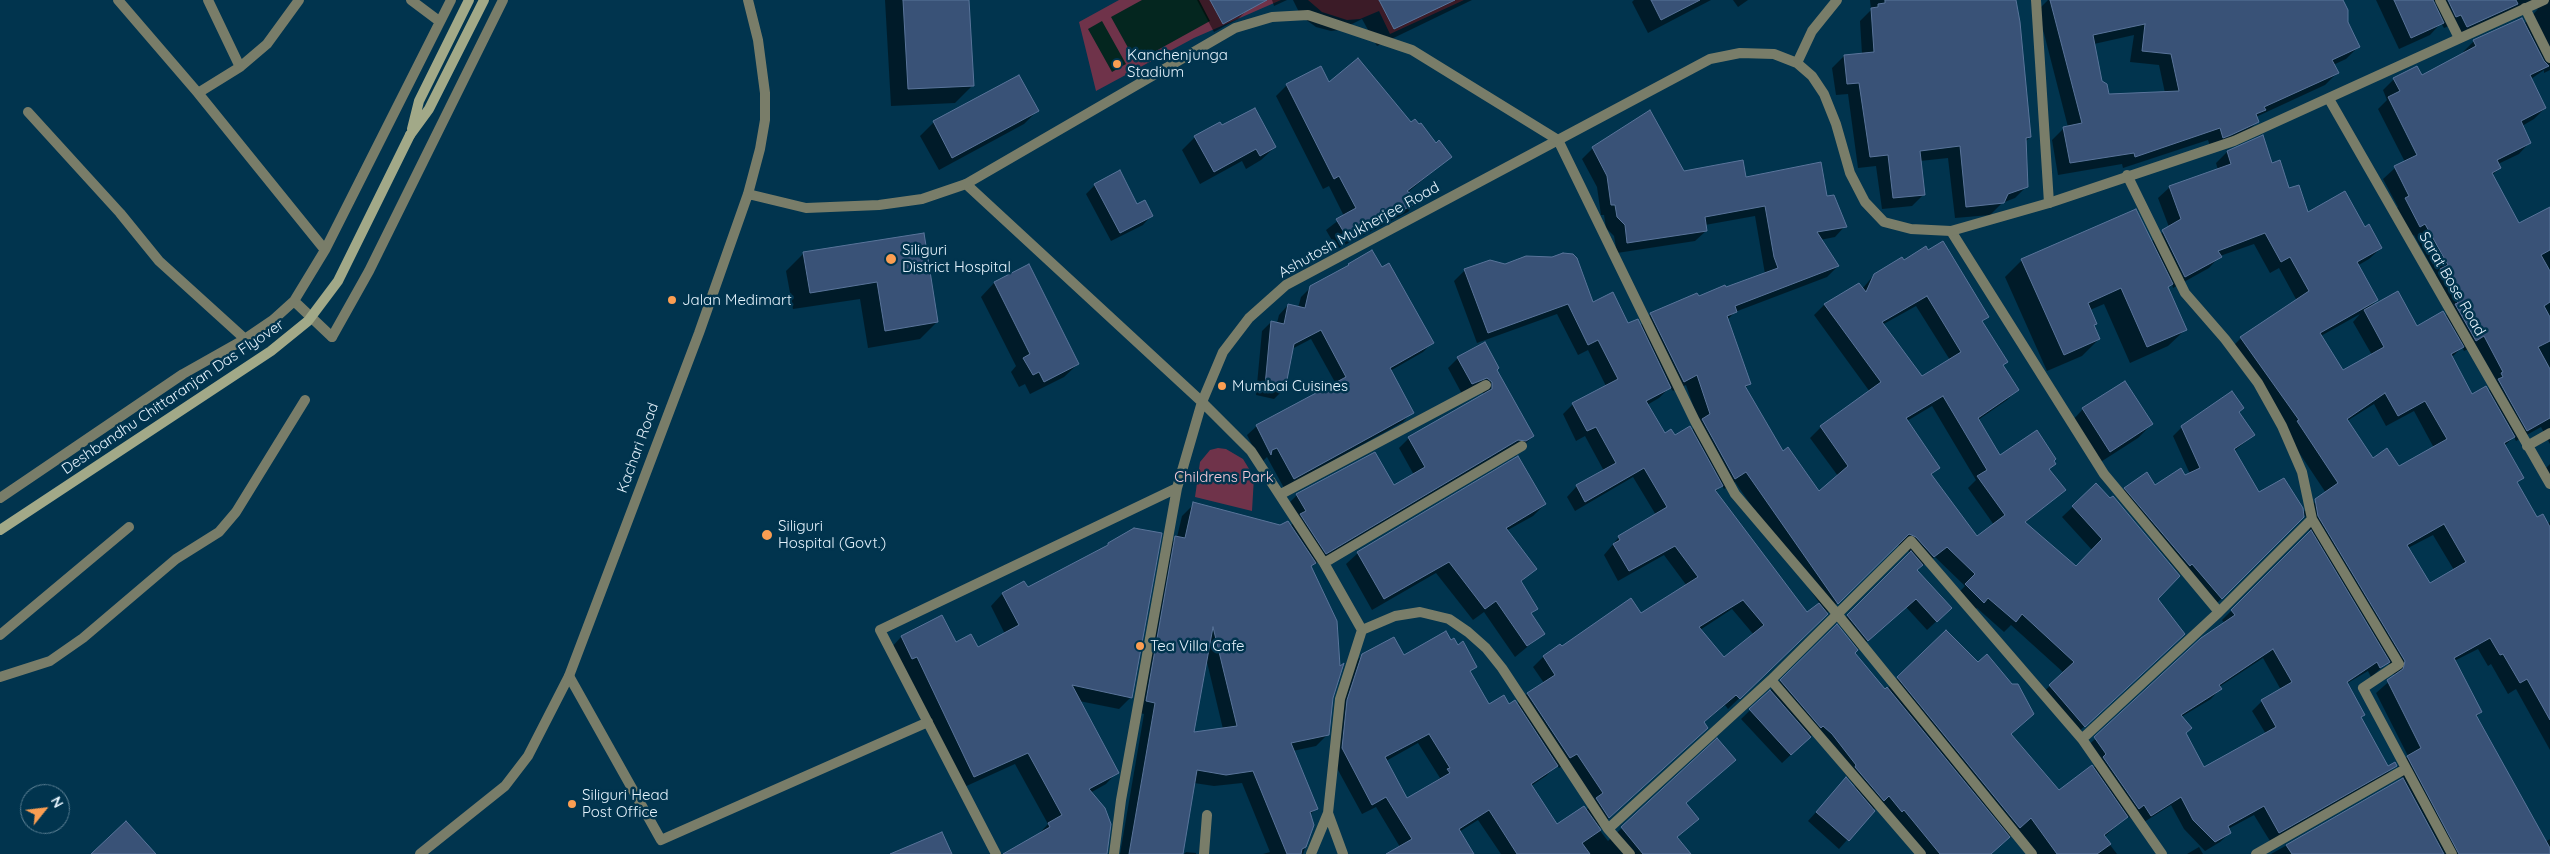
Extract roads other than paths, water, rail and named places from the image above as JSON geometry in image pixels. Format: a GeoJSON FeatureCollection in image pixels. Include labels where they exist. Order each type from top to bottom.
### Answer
{"type":"FeatureCollection","features":[{"type":"Feature","properties":{"kind":"main road","name":"Deshbandhu Chittaranjan Das Flyover"},"geometry":{"type":"LineString","coordinates":[[410,135],[419,101],[469,0]]}},
{"type":"Feature","properties":{"kind":"main road","name":"Deshbandhu Chittaranjan Das Flyover"},"geometry":{"type":"LineString","coordinates":[[0,530],[272,351],[308,321],[338,281],[410,135],[429,109],[484,0]]}},
{"type":"Feature","properties":{"kind":"street"},"geometry":{"type":"LineString","coordinates":[[118,0],[198,93],[325,250]]}},
{"type":"Feature","properties":{"kind":"street"},"geometry":{"type":"LineString","coordinates":[[208,0],[240,67]]}},
{"type":"Feature","properties":{"kind":"street"},"geometry":{"type":"LineString","coordinates":[[198,93],[240,67],[267,44],[299,0]]}},
{"type":"Feature","properties":{"kind":"street"},"geometry":{"type":"LineString","coordinates":[[411,0],[440,20]]}},
{"type":"Feature","properties":{"kind":"street"},"geometry":{"type":"LineString","coordinates":[[0,498],[183,374],[245,339],[294,302],[325,250],[451,0]]}},
{"type":"Feature","properties":{"kind":"street"},"geometry":{"type":"LineString","coordinates":[[294,302],[332,337],[369,271],[503,0]]}},
{"type":"Feature","properties":{"kind":"street","name":"Kachari Road"},"geometry":{"type":"LineString","coordinates":[[420,854],[505,786],[528,756],[569,676],[748,194],[765,120],[762,63],[748,0]]}},
{"type":"Feature","properties":{"kind":"street"},"geometry":{"type":"LineString","coordinates":[[1837,0],[1812,31],[1796,63],[1812,76],[1824,94],[1836,124],[1850,173],[1865,202],[1884,222],[1911,229],[1951,232],[2048,203],[2127,175],[2234,141],[2544,0]]}},
{"type":"Feature","properties":{"kind":"street"},"geometry":{"type":"LineString","coordinates":[[2036,0],[2048,203]]}},
{"type":"Feature","properties":{"kind":"street"},"geometry":{"type":"LineString","coordinates":[[2440,0],[2459,38]]}},
{"type":"Feature","properties":{"kind":"street"},"geometry":{"type":"LineString","coordinates":[[2525,8],[2550,58]]}},
{"type":"Feature","properties":{"kind":"street"},"geometry":{"type":"LineString","coordinates":[[748,194],[806,208],[879,205],[922,199],[966,184],[1235,28],[1272,17],[1308,15],[1412,50],[1558,140],[1695,421],[1735,494],[1838,615],[2032,854]]}},
{"type":"Feature","properties":{"kind":"street","name":"Ashutosh Mukherjee Road"},"geometry":{"type":"LineString","coordinates":[[1114,854],[1121,800],[1177,488],[1202,402],[1223,352],[1249,318],[1286,285],[1710,59],[1740,53],[1774,54],[1796,63]]}},
{"type":"Feature","properties":{"kind":"street","name":"Sarat Bose Road"},"geometry":{"type":"LineString","coordinates":[[2329,99],[2550,484]]}},
{"type":"Feature","properties":{"kind":"street"},"geometry":{"type":"LineString","coordinates":[[28,112],[120,213],[159,261],[245,339]]}},
{"type":"Feature","properties":{"kind":"street"},"geometry":{"type":"LineString","coordinates":[[2127,175],[2185,293],[2225,339],[2258,383],[2282,426],[2302,472],[2312,519],[2399,664],[2363,688],[2452,854]]}},
{"type":"Feature","properties":{"kind":"street"},"geometry":{"type":"LineString","coordinates":[[966,184],[1202,402],[1251,451],[1281,494],[1324,563],[1362,630],[1340,699],[1328,813],[1311,854]]}},
{"type":"Feature","properties":{"kind":"street"},"geometry":{"type":"LineString","coordinates":[[1951,232],[2104,474],[2219,612]]}},
{"type":"Feature","properties":{"kind":"street"},"geometry":{"type":"LineString","coordinates":[[1281,494],[1486,385]]}},
{"type":"Feature","properties":{"kind":"street"},"geometry":{"type":"LineString","coordinates":[[0,678],[50,661],[83,638],[176,560],[219,532],[236,512],[305,400]]}},
{"type":"Feature","properties":{"kind":"street"},"geometry":{"type":"LineString","coordinates":[[2527,446],[2550,433]]}},
{"type":"Feature","properties":{"kind":"street"},"geometry":{"type":"LineString","coordinates":[[1324,563],[1522,446]]}},
{"type":"Feature","properties":{"kind":"street"},"geometry":{"type":"LineString","coordinates":[[996,854],[880,630],[1177,488]]}},
{"type":"Feature","properties":{"kind":"street"},"geometry":{"type":"LineString","coordinates":[[2082,739],[2219,612],[2312,519]]}},
{"type":"Feature","properties":{"kind":"street"},"geometry":{"type":"LineString","coordinates":[[0,635],[129,527]]}},
{"type":"Feature","properties":{"kind":"street"},"geometry":{"type":"LineString","coordinates":[[1608,828],[1771,680],[1911,541],[2082,739],[2162,854]]}},
{"type":"Feature","properties":{"kind":"street"},"geometry":{"type":"LineString","coordinates":[[1362,630],[1395,616],[1420,612],[1449,619],[1468,632],[1486,648],[1502,668],[1608,828],[1630,854]]}},
{"type":"Feature","properties":{"kind":"street"},"geometry":{"type":"LineString","coordinates":[[569,676],[661,840],[928,722]]}},
{"type":"Feature","properties":{"kind":"street"},"geometry":{"type":"LineString","coordinates":[[1771,680],[1921,854]]}},
{"type":"Feature","properties":{"kind":"street"},"geometry":{"type":"LineString","coordinates":[[2256,854],[2405,769]]}},
{"type":"Feature","properties":{"kind":"street"},"geometry":{"type":"LineString","coordinates":[[1328,813],[1343,854]]}},
{"type":"Feature","properties":{"kind":"street"},"geometry":{"type":"LineString","coordinates":[[1204,854],[1207,815]]}},
{"type":"Feature","properties":{"kind":"place","name":"Kanchenjunga Stadium"},"geometry":{"type":"Point","coordinates":[1117,64]}},
{"type":"Feature","properties":{"kind":"place","name":"Siliguri District Hospital"},"geometry":{"type":"Point","coordinates":[891,259]}},
{"type":"Feature","properties":{"kind":"place","name":"Jalan Medimart"},"geometry":{"type":"Point","coordinates":[672,300]}},
{"type":"Feature","properties":{"kind":"place","name":"Mumbai Cuisines"},"geometry":{"type":"Point","coordinates":[1222,386]}},
{"type":"Feature","properties":{"kind":"place","name":"Siliguri Hospital (Govt.)"},"geometry":{"type":"Point","coordinates":[767,535]}},
{"type":"Feature","properties":{"kind":"place","name":"Tea Villa Cafe"},"geometry":{"type":"Point","coordinates":[1140,646]}},
{"type":"Feature","properties":{"kind":"place","name":"Siliguri Head Post Office"},"geometry":{"type":"Point","coordinates":[572,804]}},
{"type":"Feature","properties":{"kind":"park label","name":"Childrens Park"},"geometry":{"type":"Point","coordinates":[1224,477]}}]}
